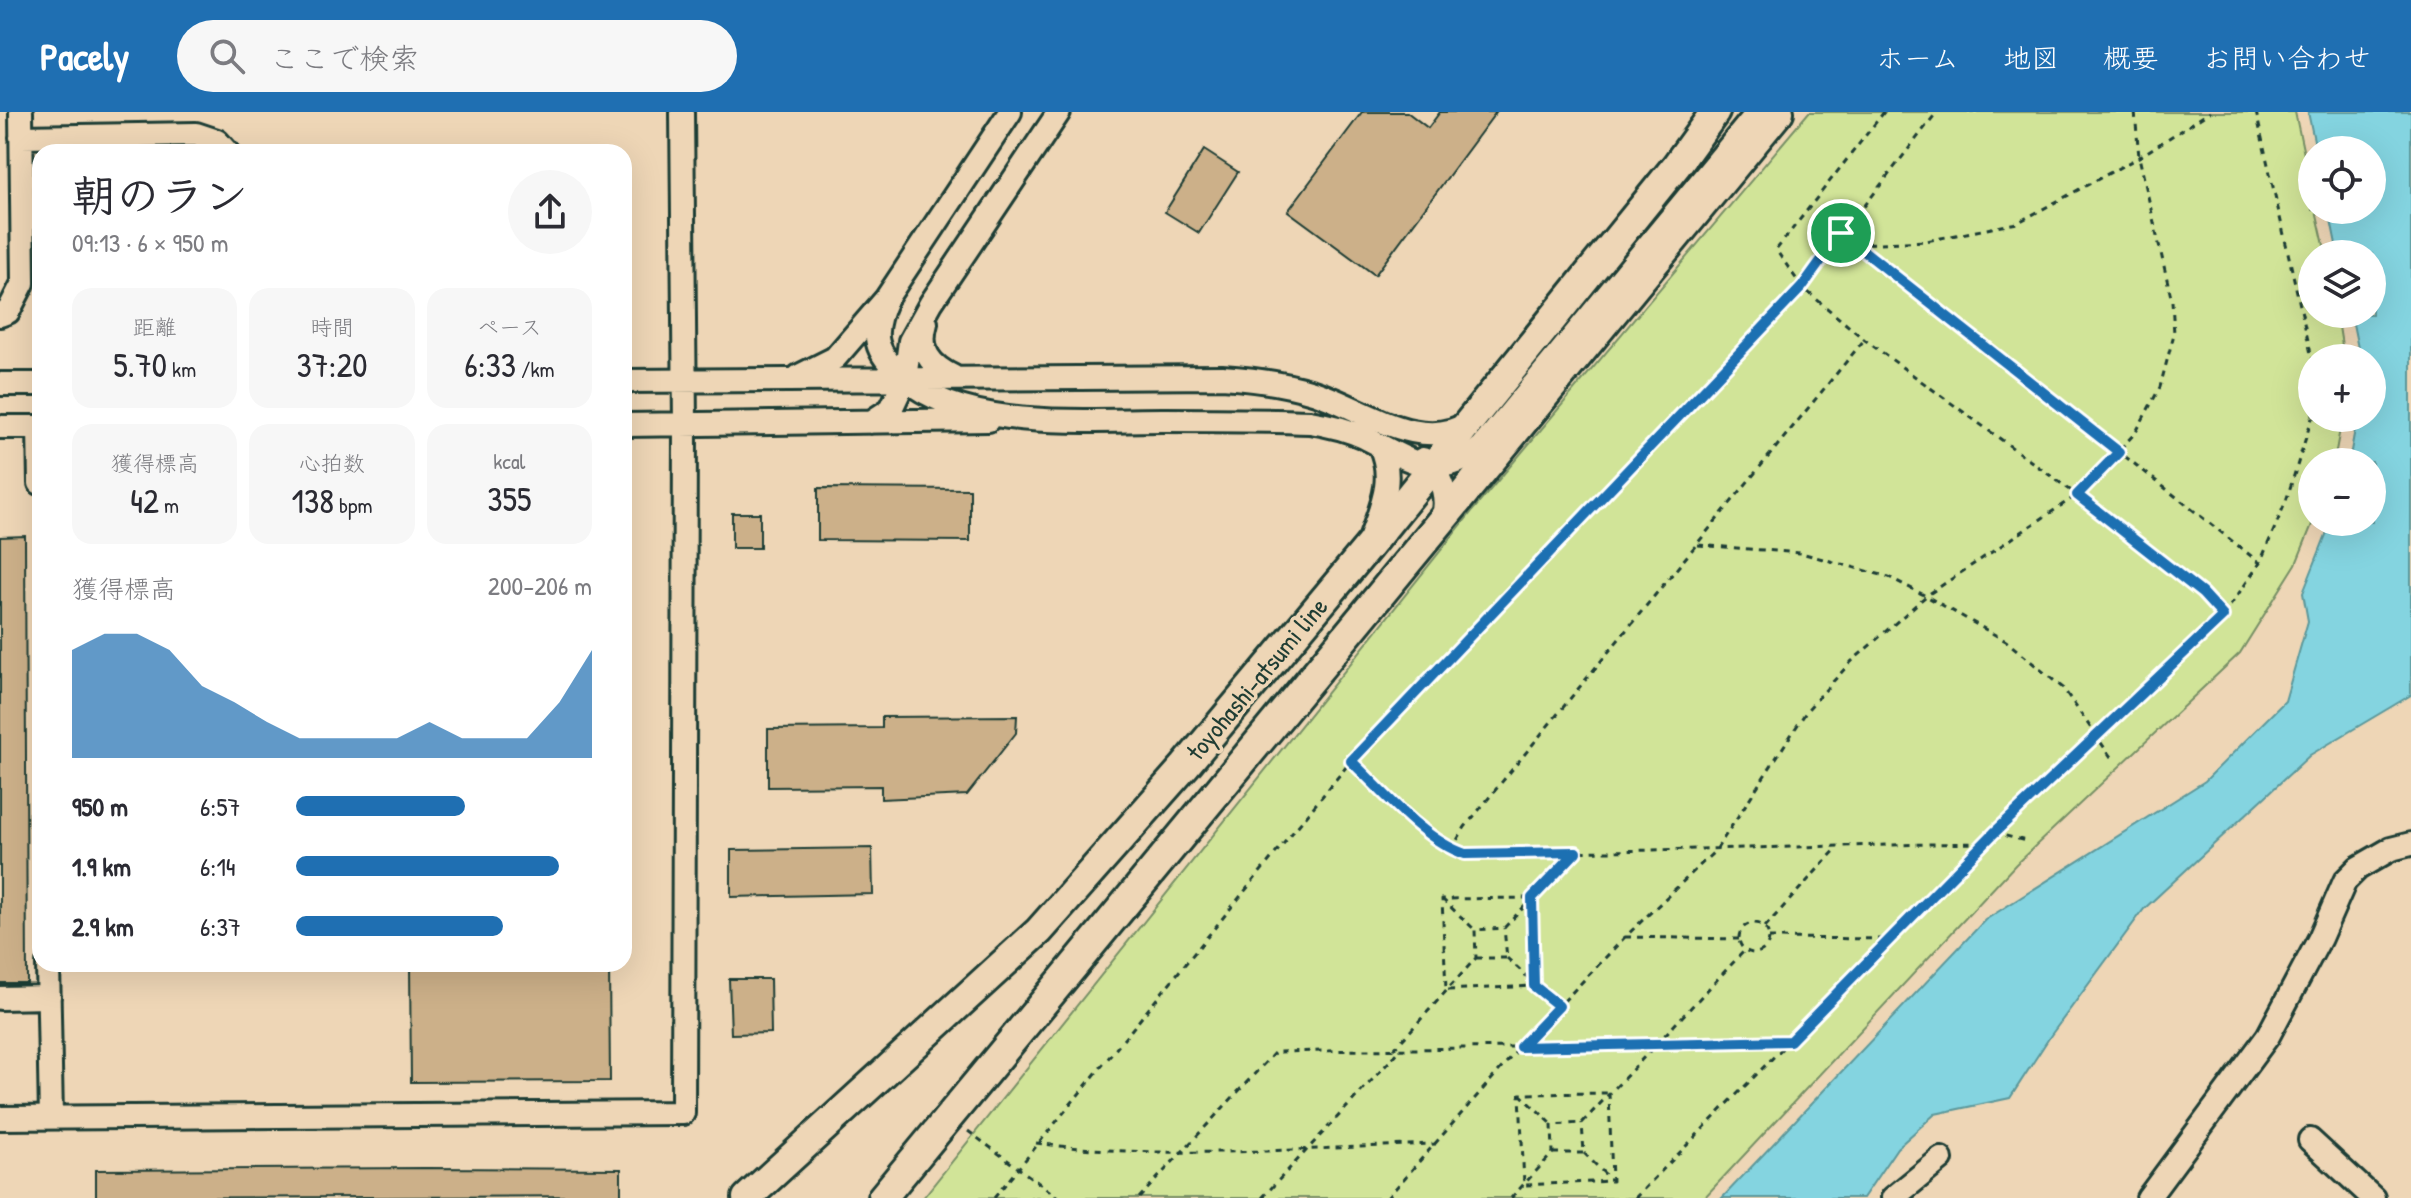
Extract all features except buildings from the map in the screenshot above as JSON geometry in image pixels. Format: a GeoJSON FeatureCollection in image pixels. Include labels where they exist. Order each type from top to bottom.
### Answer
{"type":"FeatureCollection","features":[{"type":"Feature","properties":{"kind":"main road","name":"toyohashi-atsumi line"},"geometry":{"type":"LineString","coordinates":[[747,1198],[1039,931],[1185,766],[1368,547],[1676,166],[1715,112]]}},
{"type":"Feature","properties":{"kind":"main road","name":"toyohashi-atsumi line"},"geometry":{"type":"LineString","coordinates":[[882,1198],[1779,112]]}},
{"type":"Feature","properties":{"kind":"street"},"geometry":{"type":"LineString","coordinates":[[0,315],[8,312],[23,283],[21,112]]}},
{"type":"Feature","properties":{"kind":"street"},"geometry":{"type":"LineString","coordinates":[[0,1118],[683,1113],[685,381],[682,112]]}},
{"type":"Feature","properties":{"kind":"street"},"geometry":{"type":"LineString","coordinates":[[789,379],[817,370],[835,358],[886,299],[1010,112]]}},
{"type":"Feature","properties":{"kind":"street"},"geometry":{"type":"LineString","coordinates":[[871,422],[891,409],[905,379],[910,341],[931,303],[1059,112]]}},
{"type":"Feature","properties":{"kind":"street"},"geometry":{"type":"LineString","coordinates":[[632,425],[1037,420],[1310,422],[1347,430],[1407,460],[1432,467],[1465,460],[1482,447],[1758,112]]}},
{"type":"Feature","properties":{"kind":"street"},"geometry":{"type":"LineString","coordinates":[[21,137],[196,134],[220,144]]}},
{"type":"Feature","properties":{"kind":"street"},"geometry":{"type":"LineString","coordinates":[[886,299],[875,330],[878,348],[891,368],[931,398],[1037,420]]}},
{"type":"Feature","properties":{"kind":"street"},"geometry":{"type":"LineString","coordinates":[[931,303],[924,331],[926,356],[936,369],[959,378]]}},
{"type":"Feature","properties":{"kind":"street"},"geometry":{"type":"LineString","coordinates":[[632,381],[1254,379],[1310,391],[1411,431],[1453,431],[1471,421]]}},
{"type":"Feature","properties":{"kind":"street"},"geometry":{"type":"LineString","coordinates":[[0,384],[32,384]]}},
{"type":"Feature","properties":{"kind":"street"},"geometry":{"type":"LineString","coordinates":[[1358,410],[1432,467],[1445,496],[1442,522]]}},
{"type":"Feature","properties":{"kind":"street"},"geometry":{"type":"LineString","coordinates":[[0,427],[32,427]]}},
{"type":"Feature","properties":{"kind":"street"},"geometry":{"type":"LineString","coordinates":[[1368,547],[1388,484],[1388,466],[1380,446]]}},
{"type":"Feature","properties":{"kind":"street"},"geometry":{"type":"LineString","coordinates":[[2148,1198],[2268,1036],[2320,938],[2345,881],[2358,868],[2391,849],[2411,844]]}},
{"type":"Feature","properties":{"kind":"street"},"geometry":{"type":"LineString","coordinates":[[48,972],[51,1117]]}},
{"type":"Feature","properties":{"kind":"street"},"geometry":{"type":"LineString","coordinates":[[0,998],[49,997]]}},
{"type":"Feature","properties":{"kind":"street"},"geometry":{"type":"LineString","coordinates":[[2310,1140],[2373,1198]]}},
{"type":"Feature","properties":{"kind":"street"},"geometry":{"type":"LineString","coordinates":[[1904,1195],[1941,1159]]}},
{"type":"Feature","properties":{"kind":"path"},"geometry":{"type":"LineString","coordinates":[[1884,112],[1776,250],[1802,287],[1865,340],[2077,495],[2202,593],[2223,616]]}},
{"type":"Feature","properties":{"kind":"path"},"geometry":{"type":"LineString","coordinates":[[994,1198],[1351,761],[1802,287],[1937,112]]}},
{"type":"Feature","properties":{"kind":"path"},"geometry":{"type":"LineString","coordinates":[[1387,1198],[1438,1144],[1520,1047],[1625,937],[1716,850],[1808,709],[1851,662],[1926,596],[2077,495],[2136,432],[2160,387],[2174,334],[2172,301],[2139,157],[2135,112]]}},
{"type":"Feature","properties":{"kind":"path"},"geometry":{"type":"LineString","coordinates":[[1856,244],[1926,241],[2017,223],[2139,157],[2210,112]]}},
{"type":"Feature","properties":{"kind":"path"},"geometry":{"type":"LineString","coordinates":[[2256,112],[2309,344]]}},
{"type":"Feature","properties":{"kind":"path"},"geometry":{"type":"LineString","coordinates":[[1841,233],[2260,563]]}},
{"type":"Feature","properties":{"kind":"path"},"geometry":{"type":"LineString","coordinates":[[1451,850],[1475,815],[1865,340]]}},
{"type":"Feature","properties":{"kind":"path"},"geometry":{"type":"LineString","coordinates":[[1635,1198],[1994,833],[2223,616],[2260,563],[2286,501],[2308,432]]}},
{"type":"Feature","properties":{"kind":"path"},"geometry":{"type":"LineString","coordinates":[[1698,545],[1801,553],[1889,577],[1926,596],[2006,641],[2063,688],[2113,760]]}},
{"type":"Feature","properties":{"kind":"path"},"geometry":{"type":"LineString","coordinates":[[1351,761],[1428,833],[1451,850],[1465,854],[1984,843]]}},
{"type":"Feature","properties":{"kind":"path"},"geometry":{"type":"LineString","coordinates":[[1994,833],[2026,841]]}},
{"type":"Feature","properties":{"kind":"path"},"geometry":{"type":"LineString","coordinates":[[1765,927],[1838,847]]}},
{"type":"Feature","properties":{"kind":"path"},"geometry":{"type":"LineString","coordinates":[[1475,930],[1504,928],[1576,852]]}},
{"type":"Feature","properties":{"kind":"path"},"geometry":{"type":"LineString","coordinates":[[1442,899],[1532,898]]}},
{"type":"Feature","properties":{"kind":"path"},"geometry":{"type":"LineString","coordinates":[[1532,898],[1534,986]]}},
{"type":"Feature","properties":{"kind":"path"},"geometry":{"type":"LineString","coordinates":[[1394,1049],[1476,958],[1475,930],[1442,899]]}},
{"type":"Feature","properties":{"kind":"path"},"geometry":{"type":"LineString","coordinates":[[1442,899],[1446,990]]}},
{"type":"Feature","properties":{"kind":"path"},"geometry":{"type":"LineString","coordinates":[[1753,922],[1765,927],[1769,938],[1765,948],[1755,953],[1745,950],[1739,939],[1742,927],[1753,922]]}},
{"type":"Feature","properties":{"kind":"path"},"geometry":{"type":"LineString","coordinates":[[1504,928],[1507,958],[1559,1006]]}},
{"type":"Feature","properties":{"kind":"path"},"geometry":{"type":"LineString","coordinates":[[1625,937],[1739,939]]}},
{"type":"Feature","properties":{"kind":"path"},"geometry":{"type":"LineString","coordinates":[[1769,938],[1889,939]]}},
{"type":"Feature","properties":{"kind":"path"},"geometry":{"type":"LineString","coordinates":[[1552,1125],[1582,1123],[1745,950]]}},
{"type":"Feature","properties":{"kind":"path"},"geometry":{"type":"LineString","coordinates":[[1476,958],[1507,958]]}},
{"type":"Feature","properties":{"kind":"path"},"geometry":{"type":"LineString","coordinates":[[1446,990],[1534,986]]}},
{"type":"Feature","properties":{"kind":"path"},"geometry":{"type":"LineString","coordinates":[[1139,1198],[1275,1052],[1790,1041]]}},
{"type":"Feature","properties":{"kind":"path"},"geometry":{"type":"LineString","coordinates":[[1262,1198],[1401,1049]]}},
{"type":"Feature","properties":{"kind":"path"},"geometry":{"type":"LineString","coordinates":[[1520,1094],[1609,1093]]}},
{"type":"Feature","properties":{"kind":"path"},"geometry":{"type":"LineString","coordinates":[[1609,1093],[1612,1181]]}},
{"type":"Feature","properties":{"kind":"path"},"geometry":{"type":"LineString","coordinates":[[1511,1198],[1553,1153],[1552,1125],[1520,1094]]}},
{"type":"Feature","properties":{"kind":"path"},"geometry":{"type":"LineString","coordinates":[[1520,1094],[1524,1185]]}},
{"type":"Feature","properties":{"kind":"path"},"geometry":{"type":"LineString","coordinates":[[949,1117],[1059,1198]]}},
{"type":"Feature","properties":{"kind":"path"},"geometry":{"type":"LineString","coordinates":[[1582,1123],[1584,1153],[1612,1181]]}},
{"type":"Feature","properties":{"kind":"path"},"geometry":{"type":"LineString","coordinates":[[1036,1143],[1074,1148],[1183,1151],[1438,1144]]}},
{"type":"Feature","properties":{"kind":"path"},"geometry":{"type":"LineString","coordinates":[[1553,1153],[1584,1153]]}},
{"type":"Feature","properties":{"kind":"path"},"geometry":{"type":"LineString","coordinates":[[1524,1185],[1612,1181]]}},
{"type":"Feature","properties":{"kind":"green space"},"geometry":{"type":"Polygon","coordinates":[[[1809,112],[2295,112],[2300,136],[2298,224],[2319,224],[2323,240],[2298,240],[2298,328],[2339,328],[2342,344],[2298,344],[2298,432],[2339,432],[2337,448],[2298,448],[2298,536],[2307,536],[2296,564],[2240,653],[2016,864],[1704,1198],[923,1198],[1474,509],[1809,112]]]}},
{"type":"Feature","properties":{"kind":"water"},"geometry":{"type":"Polygon","coordinates":[[[2308,112],[2411,112],[2411,695],[2310,755],[2144,909],[2051,1035],[2010,1098],[1935,1114],[1897,1148],[1863,1198],[1722,1198],[1985,920],[2205,781],[2285,701],[2308,621],[2303,593],[2325,536],[2386,536],[2386,448],[2352,448],[2354,432],[2386,432],[2386,344],[2357,344],[2354,328],[2386,328],[2386,240],[2335,240],[2332,224],[2386,224],[2386,136],[2313,136],[2308,112]]]}},
{"type":"Feature","properties":{"kind":"route"},"geometry":{"type":"LineString","coordinates":[[1841,233],[2119,452],[2077,495],[2202,593],[2223,616],[1994,833],[1790,1041],[1520,1047],[1559,1006],[1534,986],[1532,898],[1576,852],[1465,854],[1451,850],[1428,833],[1351,761],[1802,287],[1841,233]]}}]}
